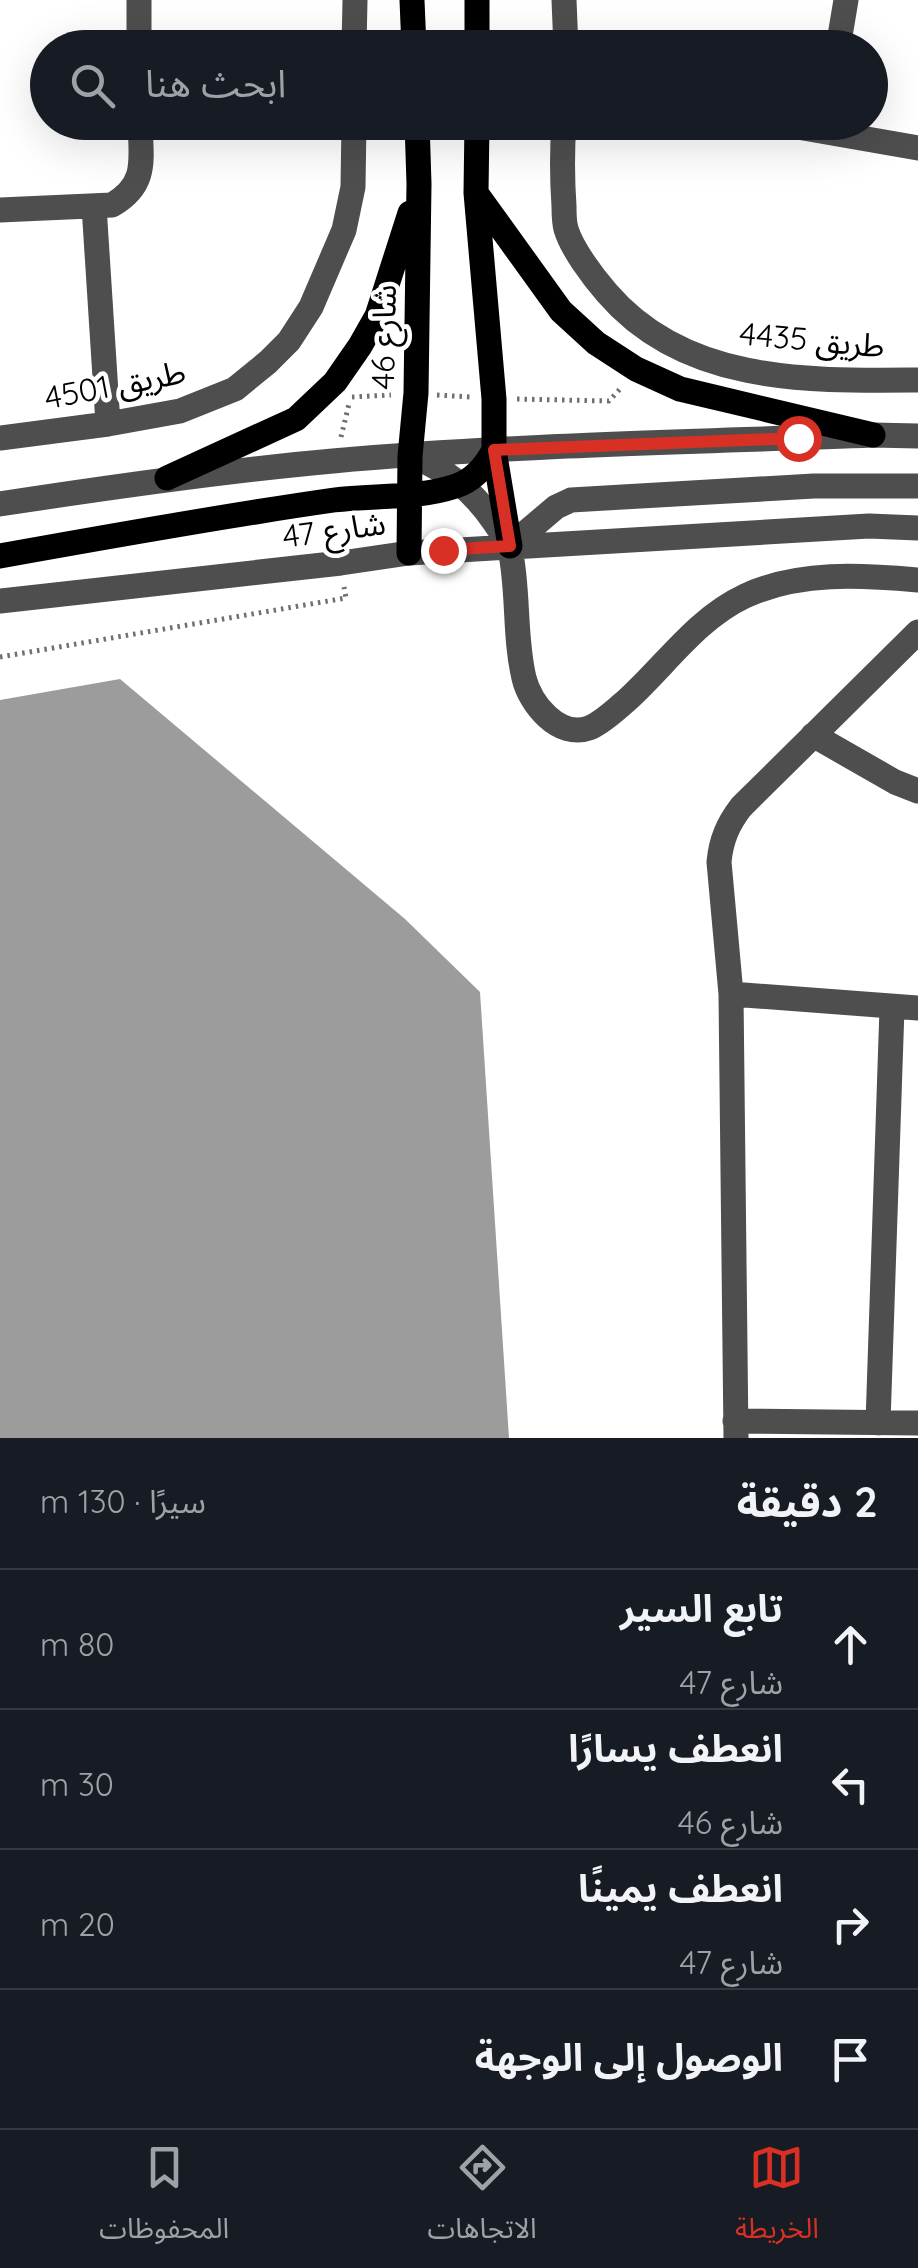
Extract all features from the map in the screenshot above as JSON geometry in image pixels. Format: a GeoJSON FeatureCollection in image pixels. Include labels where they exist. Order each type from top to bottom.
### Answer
{"type":"FeatureCollection","features":[{"type":"Feature","properties":{"kind":"main road"},"geometry":{"type":"LineString","coordinates":[[412,0],[413,30]]}},
{"type":"Feature","properties":{"kind":"main road"},"geometry":{"type":"LineString","coordinates":[[477,0],[477,30]]}},
{"type":"Feature","properties":{"kind":"main road","name":"شارع 46"},"geometry":{"type":"LineString","coordinates":[[410,553],[410,456],[416,393],[418,140]]}},
{"type":"Feature","properties":{"kind":"main road"},"geometry":{"type":"LineString","coordinates":[[476,140],[476,193],[494,399],[494,450],[510,546]]}},
{"type":"Feature","properties":{"kind":"main road"},"geometry":{"type":"LineString","coordinates":[[167,478],[296,419],[335,382],[377,316],[419,184]]}},
{"type":"Feature","properties":{"kind":"main road"},"geometry":{"type":"LineString","coordinates":[[476,193],[561,310],[596,343],[636,369],[680,389],[874,435]]}},
{"type":"Feature","properties":{"kind":"main road"},"geometry":{"type":"LineString","coordinates":[[0,556],[337,500],[411,494],[462,484],[482,470],[494,450]]}},
{"type":"Feature","properties":{"kind":"street"},"geometry":{"type":"LineString","coordinates":[[139,0],[139,30]]}},
{"type":"Feature","properties":{"kind":"street"},"geometry":{"type":"LineString","coordinates":[[354,30],[355,0]]}},
{"type":"Feature","properties":{"kind":"street"},"geometry":{"type":"LineString","coordinates":[[564,0],[565,30]]}},
{"type":"Feature","properties":{"kind":"street"},"geometry":{"type":"LineString","coordinates":[[841,30],[846,0]]}},
{"type":"Feature","properties":{"kind":"street"},"geometry":{"type":"LineString","coordinates":[[0,210],[112,205],[127,196],[137,182],[140,140]]}},
{"type":"Feature","properties":{"kind":"street","name":"طريق 4501"},"geometry":{"type":"LineString","coordinates":[[0,438],[180,411],[235,389],[288,341],[312,306],[344,230],[354,186],[354,140]]}},
{"type":"Feature","properties":{"kind":"street","name":"طريق 4435"},"geometry":{"type":"LineString","coordinates":[[562,140],[565,228],[592,275],[610,297],[659,339],[698,357],[752,373],[837,381],[918,380]]}},
{"type":"Feature","properties":{"kind":"street"},"geometry":{"type":"LineString","coordinates":[[882,140],[918,148]]}},
{"type":"Feature","properties":{"kind":"street"},"geometry":{"type":"LineString","coordinates":[[94,206],[108,424]]}},
{"type":"Feature","properties":{"kind":"street","name":"شارع 47"},"geometry":{"type":"LineString","coordinates":[[0,504],[167,478],[334,461],[494,450],[918,436]]}},
{"type":"Feature","properties":{"kind":"street"},"geometry":{"type":"LineString","coordinates":[[410,456],[435,465],[462,484],[482,504],[510,546],[525,684],[544,714],[571,730],[588,729],[616,709],[696,630],[746,595],[834,576],[918,580]]}},
{"type":"Feature","properties":{"kind":"street"},"geometry":{"type":"LineString","coordinates":[[510,546],[556,507],[571,500],[814,486],[918,486]]}},
{"type":"Feature","properties":{"kind":"street","name":"شارع 47"},"geometry":{"type":"LineString","coordinates":[[0,602],[410,553],[869,526],[918,528]]}},
{"type":"Feature","properties":{"kind":"street"},"geometry":{"type":"LineString","coordinates":[[918,632],[741,807],[725,832],[719,862],[731,994],[736,1430],[918,1424]]}},
{"type":"Feature","properties":{"kind":"street"},"geometry":{"type":"LineString","coordinates":[[813,735],[918,791]]}},
{"type":"Feature","properties":{"kind":"street"},"geometry":{"type":"LineString","coordinates":[[731,994],[905,1008],[878,1423]]}},
{"type":"Feature","properties":{"kind":"shaded area"},"geometry":{"type":"Polygon","coordinates":[[[120,679],[405,919],[480,992],[509,1438],[0,1438],[0,700],[120,679]]]}},
{"type":"Feature","properties":{"kind":"route"},"geometry":{"type":"LineString","coordinates":[[443,550],[510,546],[494,450],[798,438]]}}]}
